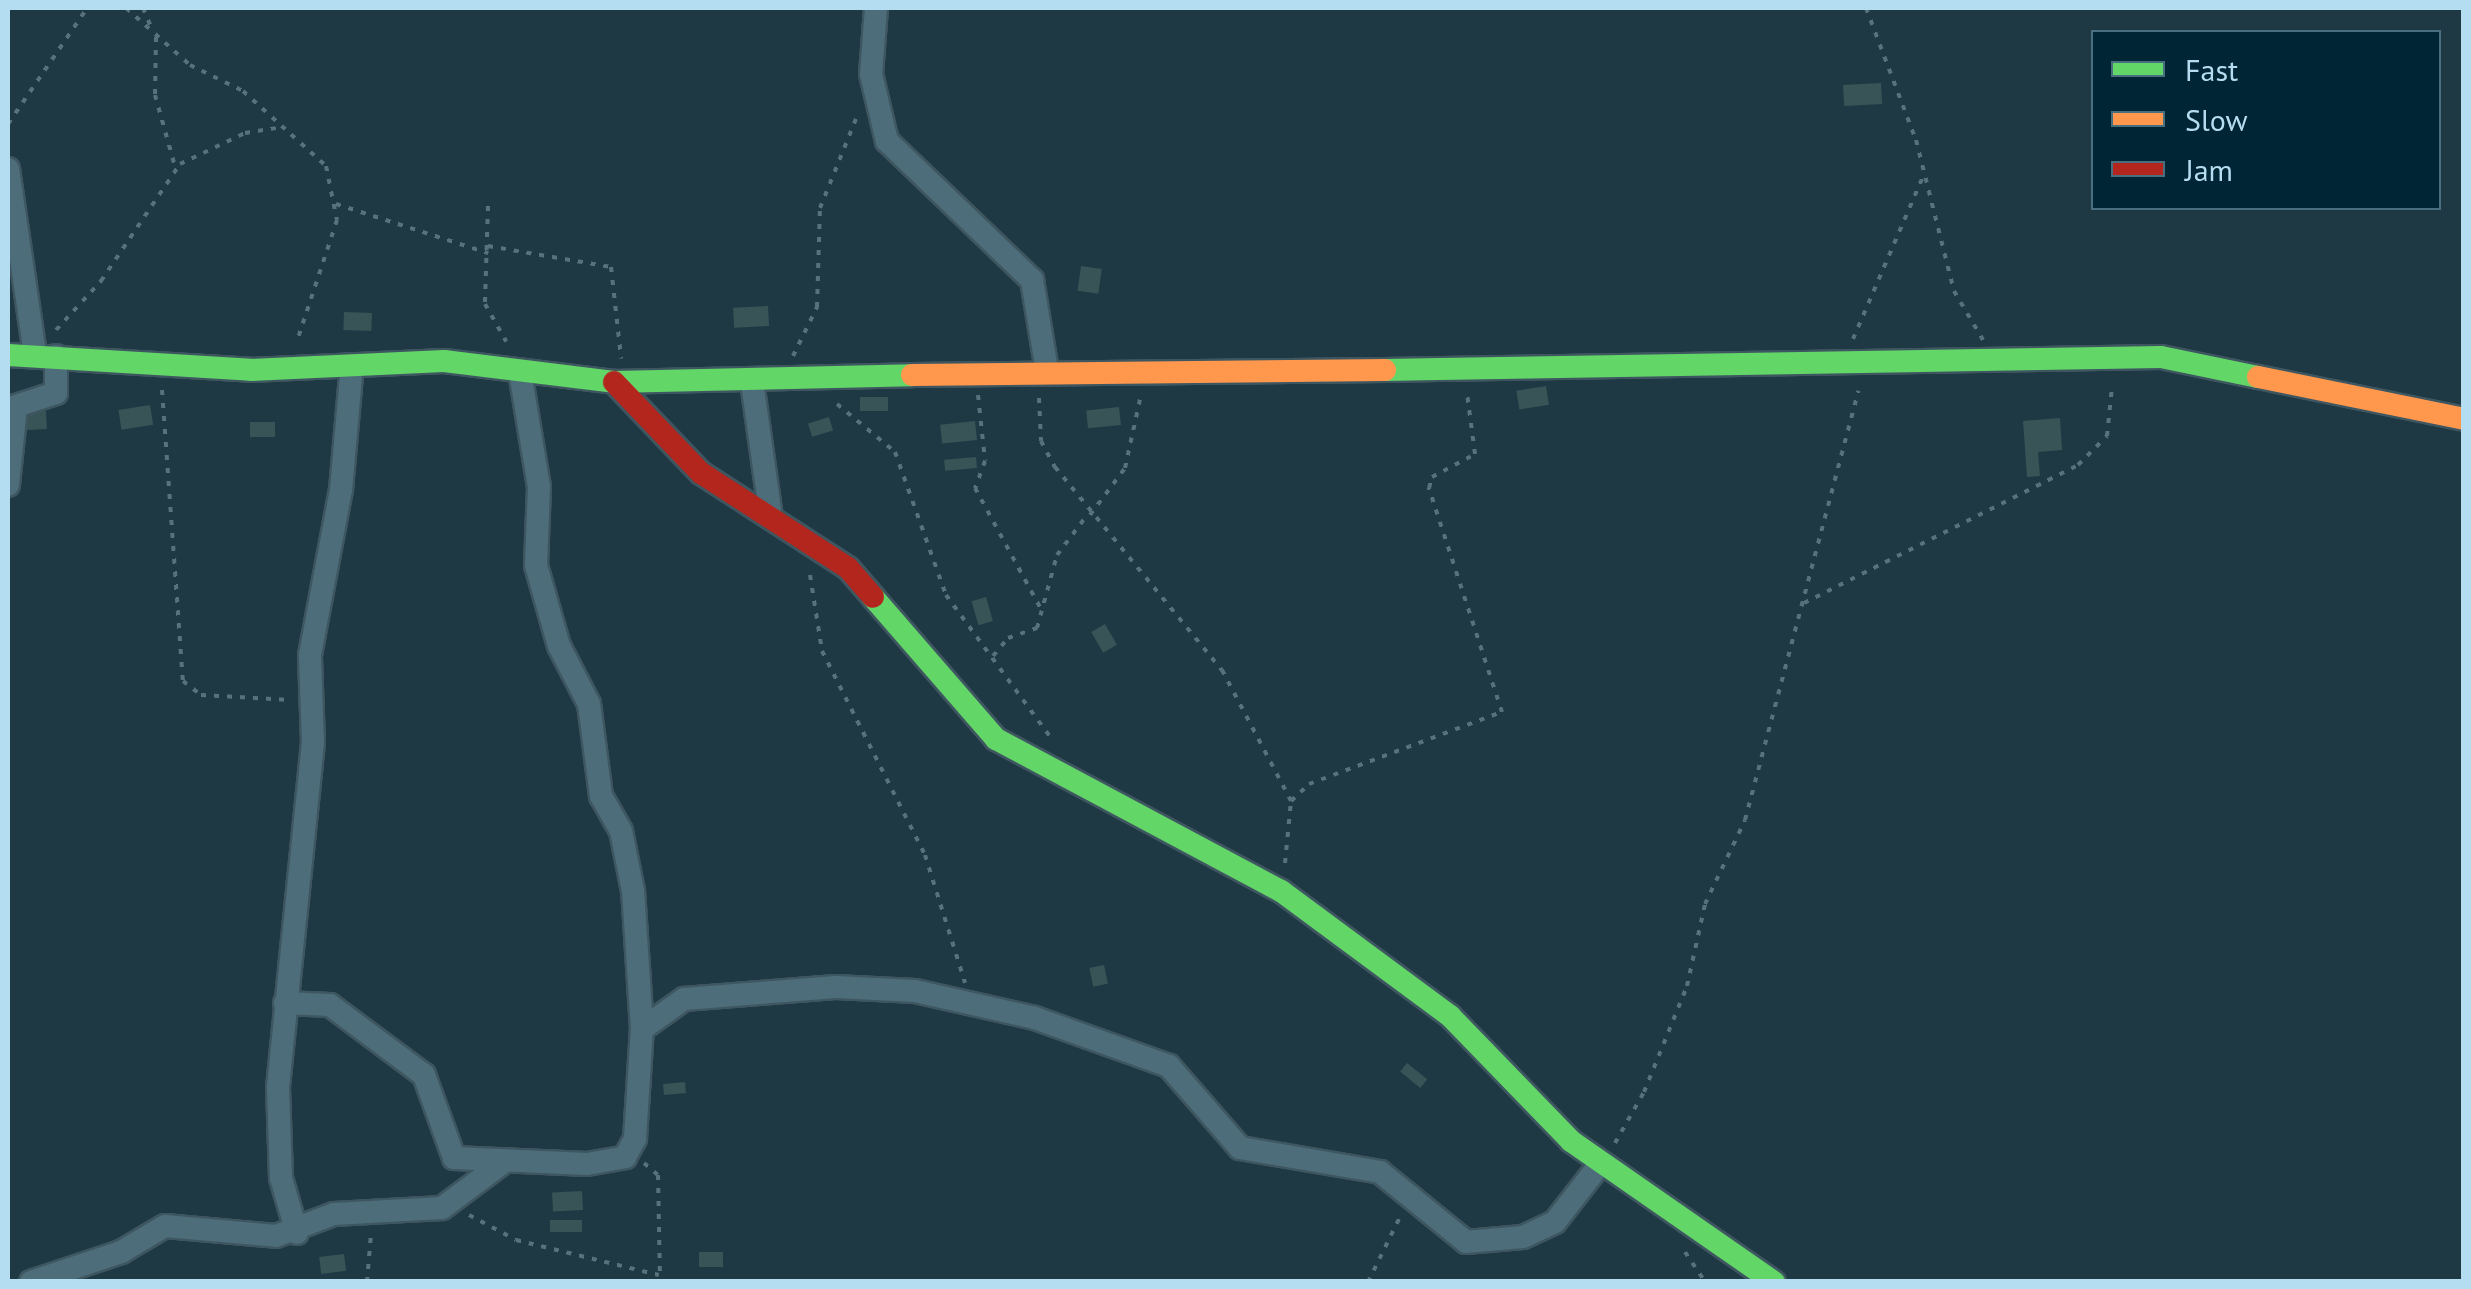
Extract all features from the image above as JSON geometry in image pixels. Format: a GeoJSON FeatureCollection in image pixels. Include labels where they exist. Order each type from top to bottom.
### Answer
{"type":"FeatureCollection","features":[{"type":"Feature","properties":{"kind":"street"},"geometry":{"type":"LineString","coordinates":[[876,8],[871,74],[887,141],[1032,280],[1043,370]]}},
{"type":"Feature","properties":{"kind":"street"},"geometry":{"type":"LineString","coordinates":[[8,169],[10,202],[56,393],[16,406],[8,485]]}},
{"type":"Feature","properties":{"kind":"street"},"geometry":{"type":"LineString","coordinates":[[8,356],[158,364],[444,362],[620,382],[808,382],[1043,370],[1457,365],[2006,366],[2113,358],[2200,358],[2464,419]]}},
{"type":"Feature","properties":{"kind":"street"},"geometry":{"type":"LineString","coordinates":[[296,1232],[281,1178],[286,1003],[311,701],[352,365]]}},
{"type":"Feature","properties":{"kind":"street"},"geometry":{"type":"LineString","coordinates":[[286,1003],[330,1005],[424,1076],[454,1158],[587,1164],[628,1154],[642,1029],[621,831],[601,796],[589,704],[559,646],[536,565],[539,487],[520,372]]}},
{"type":"Feature","properties":{"kind":"street"},"geometry":{"type":"LineString","coordinates":[[620,382],[701,474],[770,510],[848,568],[1020,758],[1282,891],[1450,1016],[1539,1116],[1774,1282]]}},
{"type":"Feature","properties":{"kind":"street"},"geometry":{"type":"LineString","coordinates":[[752,382],[770,510]]}},
{"type":"Feature","properties":{"kind":"street"},"geometry":{"type":"LineString","coordinates":[[642,1029],[676,1003],[703,997],[755,1000],[836,987],[970,1003],[1081,1030],[1169,1066],[1224,1139],[1363,1164],[1466,1242],[1523,1237],[1555,1222],[1601,1163]]}},
{"type":"Feature","properties":{"kind":"street"},"geometry":{"type":"LineString","coordinates":[[31,1282],[121,1252],[165,1226],[296,1232],[334,1214],[373,1214],[453,1203],[505,1161]]}},
{"type":"Feature","properties":{"kind":"path"},"geometry":{"type":"LineString","coordinates":[[8,124],[87,8]]}},
{"type":"Feature","properties":{"kind":"path"},"geometry":{"type":"LineString","coordinates":[[126,8],[154,35],[284,128],[326,166],[334,204],[308,325],[292,345]]}},
{"type":"Feature","properties":{"kind":"path"},"geometry":{"type":"LineString","coordinates":[[142,8],[154,35],[156,95],[176,170]]}},
{"type":"Feature","properties":{"kind":"path"},"geometry":{"type":"LineString","coordinates":[[1866,8],[1925,172],[1954,291],[2006,366]]}},
{"type":"Feature","properties":{"kind":"path"},"geometry":{"type":"LineString","coordinates":[[780,382],[817,306],[820,208],[860,108]]}},
{"type":"Feature","properties":{"kind":"path"},"geometry":{"type":"LineString","coordinates":[[45,356],[176,170],[245,133],[284,128]]}},
{"type":"Feature","properties":{"kind":"path"},"geometry":{"type":"LineString","coordinates":[[1841,367],[1925,172]]}},
{"type":"Feature","properties":{"kind":"path"},"geometry":{"type":"LineString","coordinates":[[334,204],[488,249],[611,267],[620,382]]}},
{"type":"Feature","properties":{"kind":"path"},"geometry":{"type":"LineString","coordinates":[[488,206],[488,313],[520,372]]}},
{"type":"Feature","properties":{"kind":"path"},"geometry":{"type":"LineString","coordinates":[[1804,603],[2087,457],[2114,421],[2113,358]]}},
{"type":"Feature","properties":{"kind":"path"},"geometry":{"type":"LineString","coordinates":[[158,364],[177,509],[184,681],[201,695],[311,701]]}},
{"type":"Feature","properties":{"kind":"path"},"geometry":{"type":"LineString","coordinates":[[1291,801],[1309,784],[1502,714],[1429,488],[1432,477],[1475,454],[1457,365]]}},
{"type":"Feature","properties":{"kind":"path"},"geometry":{"type":"LineString","coordinates":[[1601,1163],[1644,1092],[1687,986],[1705,904],[1745,820],[1867,366]]}},
{"type":"Feature","properties":{"kind":"path"},"geometry":{"type":"LineString","coordinates":[[993,656],[1008,638],[1037,628],[1058,555],[1133,450],[1141,369]]}},
{"type":"Feature","properties":{"kind":"path"},"geometry":{"type":"LineString","coordinates":[[1043,370],[1041,441],[1089,514],[1159,585],[1222,670],[1291,801],[1282,891]]}},
{"type":"Feature","properties":{"kind":"path"},"geometry":{"type":"LineString","coordinates":[[976,372],[985,461],[976,488],[1041,609]]}},
{"type":"Feature","properties":{"kind":"path"},"geometry":{"type":"LineString","coordinates":[[808,382],[895,452],[946,596],[1062,752]]}},
{"type":"Feature","properties":{"kind":"path"},"geometry":{"type":"LineString","coordinates":[[808,570],[822,651],[925,855],[970,1003]]}},
{"type":"Feature","properties":{"kind":"path"},"geometry":{"type":"LineString","coordinates":[[453,1203],[516,1240],[659,1278],[658,1175],[628,1154]]}},
{"type":"Feature","properties":{"kind":"path"},"geometry":{"type":"LineString","coordinates":[[1368,1282],[1414,1202]]}},
{"type":"Feature","properties":{"kind":"path"},"geometry":{"type":"LineString","coordinates":[[367,1282],[373,1214]]}},
{"type":"Feature","properties":{"kind":"building"},"geometry":{"type":"Polygon","coordinates":[[[1881,83],[1882,104],[1844,106],[1843,85],[1881,83]]]}},
{"type":"Feature","properties":{"kind":"building"},"geometry":{"type":"Polygon","coordinates":[[[1081,266],[1102,269],[1098,294],[1078,291],[1081,266]]]}},
{"type":"Feature","properties":{"kind":"building"},"geometry":{"type":"Polygon","coordinates":[[[768,306],[769,326],[734,328],[733,308],[768,306]]]}},
{"type":"Feature","properties":{"kind":"building"},"geometry":{"type":"Polygon","coordinates":[[[344,312],[372,313],[371,331],[343,330],[344,312]]]}},
{"type":"Feature","properties":{"kind":"building"},"geometry":{"type":"Polygon","coordinates":[[[1546,386],[1549,405],[1519,409],[1516,391],[1546,386]]]}},
{"type":"Feature","properties":{"kind":"building"},"geometry":{"type":"Polygon","coordinates":[[[860,397],[888,397],[888,411],[860,411],[860,397]]]}},
{"type":"Feature","properties":{"kind":"building"},"geometry":{"type":"Polygon","coordinates":[[[150,405],[153,425],[122,430],[118,410],[150,405]]]}},
{"type":"Feature","properties":{"kind":"building"},"geometry":{"type":"Polygon","coordinates":[[[1119,407],[1121,425],[1088,428],[1086,410],[1119,407]]]}},
{"type":"Feature","properties":{"kind":"building"},"geometry":{"type":"Polygon","coordinates":[[[46,411],[47,429],[23,430],[22,412],[46,411]]]}},
{"type":"Feature","properties":{"kind":"building"},"geometry":{"type":"Polygon","coordinates":[[[829,417],[833,430],[812,437],[808,423],[829,417]]]}},
{"type":"Feature","properties":{"kind":"building"},"geometry":{"type":"Polygon","coordinates":[[[2060,418],[2062,450],[2038,452],[2040,476],[2027,477],[2023,421],[2060,418]]]}},
{"type":"Feature","properties":{"kind":"building"},"geometry":{"type":"Polygon","coordinates":[[[975,421],[977,440],[942,444],[940,425],[975,421]]]}},
{"type":"Feature","properties":{"kind":"building"},"geometry":{"type":"Polygon","coordinates":[[[250,422],[275,422],[275,437],[250,437],[250,422]]]}},
{"type":"Feature","properties":{"kind":"building"},"geometry":{"type":"Polygon","coordinates":[[[976,457],[977,468],[945,471],[944,460],[976,457]]]}},
{"type":"Feature","properties":{"kind":"building"},"geometry":{"type":"Polygon","coordinates":[[[986,597],[993,621],[978,625],[972,601],[986,597]]]}},
{"type":"Feature","properties":{"kind":"building"},"geometry":{"type":"Polygon","coordinates":[[[1105,624],[1117,645],[1103,653],[1091,632],[1105,624]]]}},
{"type":"Feature","properties":{"kind":"building"},"geometry":{"type":"Polygon","coordinates":[[[1104,965],[1108,984],[1093,987],[1089,968],[1104,965]]]}},
{"type":"Feature","properties":{"kind":"building"},"geometry":{"type":"Polygon","coordinates":[[[1407,1063],[1427,1079],[1420,1088],[1400,1072],[1407,1063]]]}},
{"type":"Feature","properties":{"kind":"building"},"geometry":{"type":"Polygon","coordinates":[[[685,1082],[686,1093],[664,1095],[663,1084],[685,1082]]]}},
{"type":"Feature","properties":{"kind":"building"},"geometry":{"type":"Polygon","coordinates":[[[582,1191],[583,1210],[553,1212],[552,1193],[582,1191]]]}},
{"type":"Feature","properties":{"kind":"building"},"geometry":{"type":"Polygon","coordinates":[[[550,1220],[582,1220],[582,1232],[550,1232],[550,1220]]]}},
{"type":"Feature","properties":{"kind":"building"},"geometry":{"type":"Polygon","coordinates":[[[699,1252],[723,1252],[723,1267],[699,1267],[699,1252]]]}},
{"type":"Feature","properties":{"kind":"building"},"geometry":{"type":"Polygon","coordinates":[[[344,1254],[346,1271],[321,1274],[319,1257],[344,1254]]]}},
{"type":"Feature","properties":{"kind":"traffic: fast"},"geometry":{"type":"LineString","coordinates":[[8,355],[251,370],[444,361],[614,382],[912,375]]}},
{"type":"Feature","properties":{"kind":"traffic: fast"},"geometry":{"type":"LineString","coordinates":[[1385,370],[2161,357],[2258,377]]}},
{"type":"Feature","properties":{"kind":"traffic: fast"},"geometry":{"type":"LineString","coordinates":[[873,597],[996,739],[1281,891],[1450,1016],[1571,1141],[1774,1282]]}},
{"type":"Feature","properties":{"kind":"traffic: slow"},"geometry":{"type":"LineString","coordinates":[[912,375],[1385,370]]}},
{"type":"Feature","properties":{"kind":"traffic: slow"},"geometry":{"type":"LineString","coordinates":[[2258,377],[2464,419]]}},
{"type":"Feature","properties":{"kind":"traffic: jam"},"geometry":{"type":"LineString","coordinates":[[614,382],[701,473],[848,568],[873,597]]}}]}
